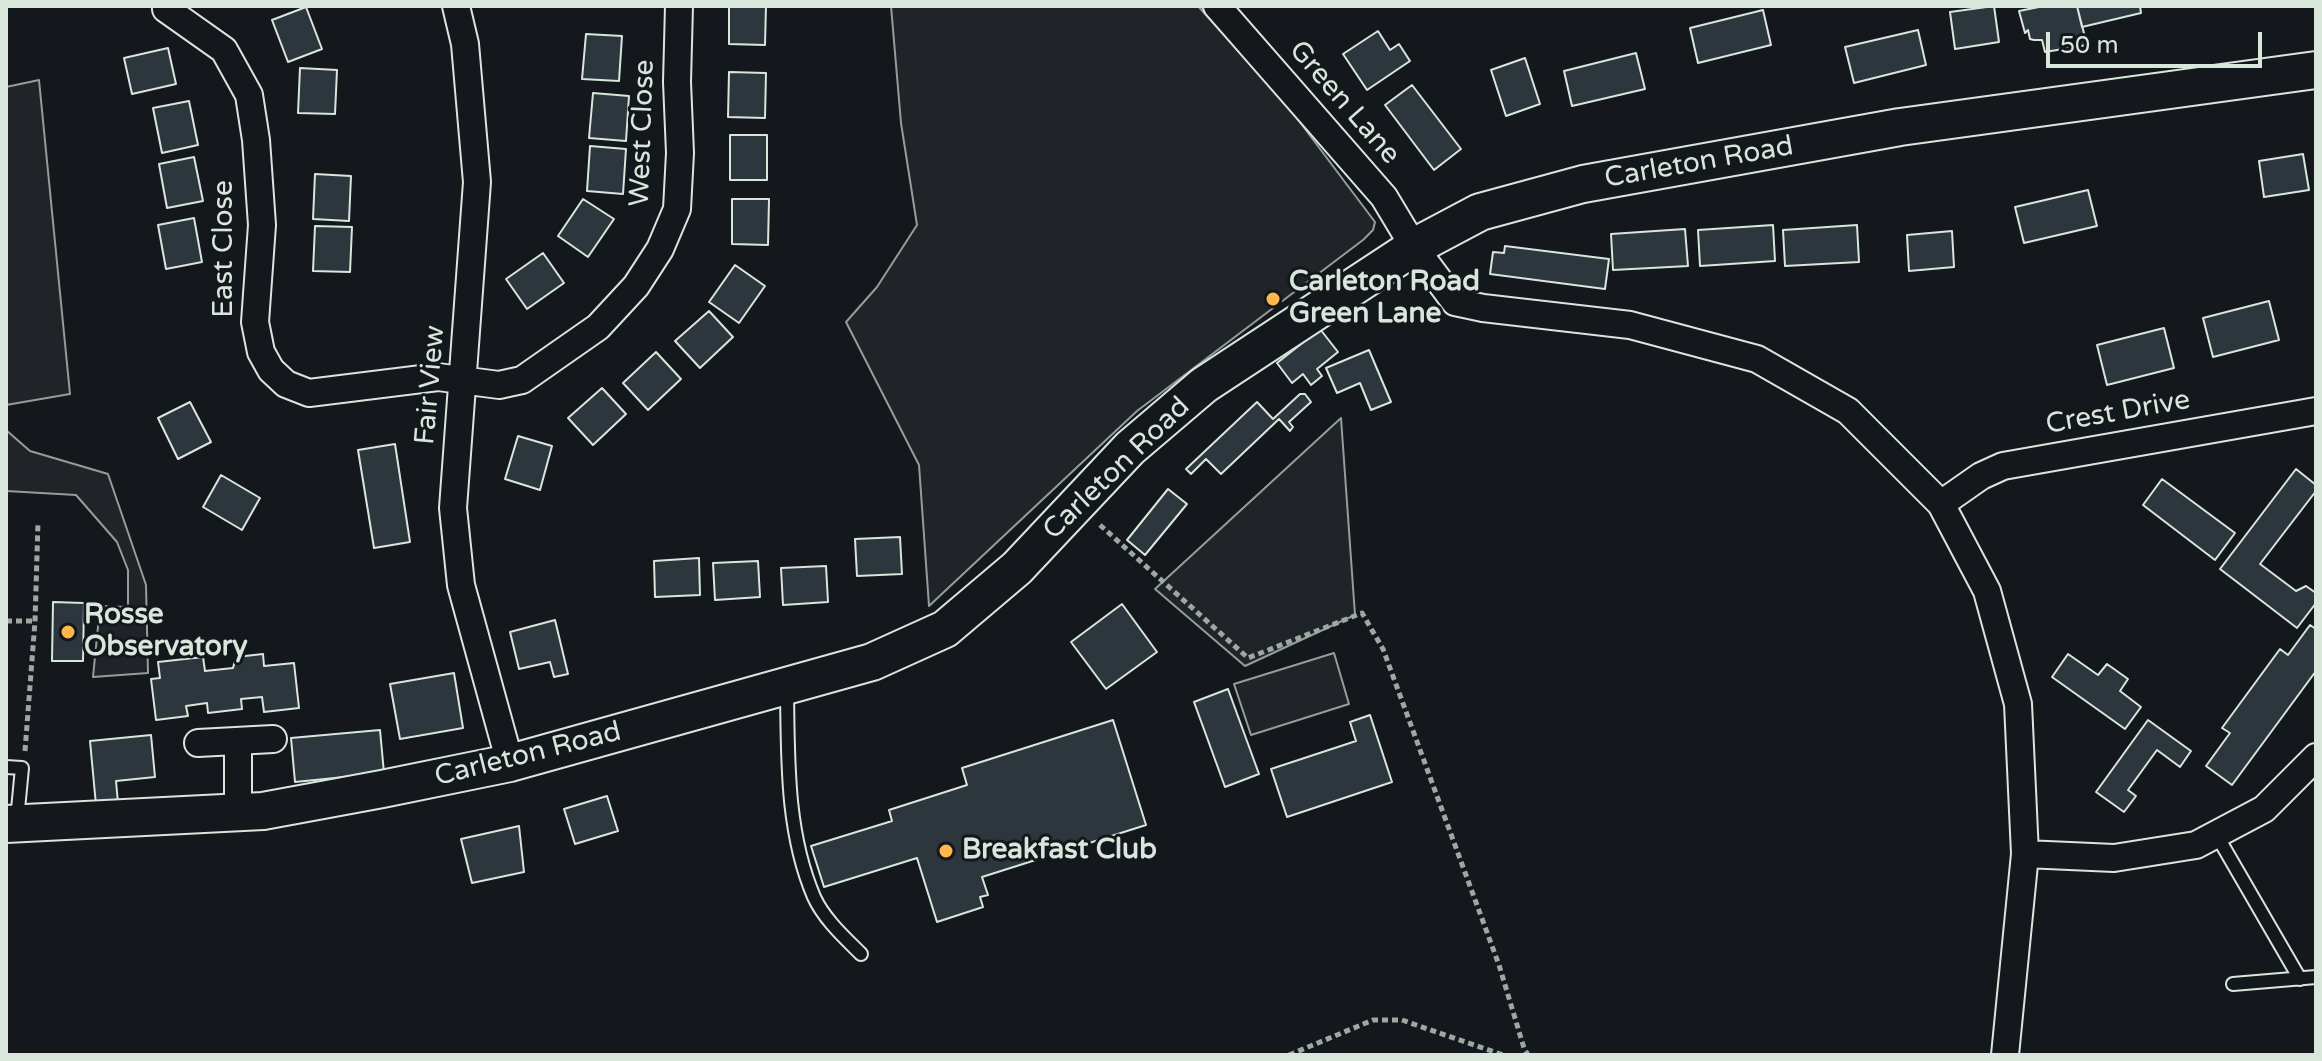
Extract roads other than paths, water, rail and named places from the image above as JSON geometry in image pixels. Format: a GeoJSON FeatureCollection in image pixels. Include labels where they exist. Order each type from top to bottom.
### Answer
{"type":"FeatureCollection","features":[{"type":"Feature","properties":{"kind":"street","name":"Fair View"},"geometry":{"type":"LineString","coordinates":[[456,6],[465,44],[477,182],[453,508],[461,585],[510,763]]}},
{"type":"Feature","properties":{"kind":"street","name":"West Close"},"geometry":{"type":"LineString","coordinates":[[464,381],[499,385],[522,380],[598,327],[636,286],[660,249],[677,209],[680,153],[679,6]]}},
{"type":"Feature","properties":{"kind":"street","name":"Green Lane"},"geometry":{"type":"LineString","coordinates":[[1219,7],[1384,197],[1414,247],[1455,302],[1630,325],[1757,359],[1848,411],[1941,504],[1987,591],[2018,704],[2025,854],[2005,1055]]}},
{"type":"Feature","properties":{"kind":"street","name":"East Close"},"geometry":{"type":"LineString","coordinates":[[166,9],[224,50],[249,95],[256,140],[262,225],[255,322],[261,352],[271,370],[286,384],[309,393],[438,377],[464,381]]}},
{"type":"Feature","properties":{"kind":"street","name":"Carleton Road"},"geometry":{"type":"LineString","coordinates":[[11,824],[263,811],[510,763],[872,662],[945,629],[1017,568],[1130,448],[1204,385],[1414,247],[1480,212],[1583,184],[1900,127],[2316,70]]}},
{"type":"Feature","properties":{"kind":"street","name":"Crest Drive"},"geometry":{"type":"LineString","coordinates":[[1941,504],[1981,476],[2003,466],[2316,411]]}},
{"type":"Feature","properties":{"kind":"street"},"geometry":{"type":"LineString","coordinates":[[198,743],[273,739]]}},
{"type":"Feature","properties":{"kind":"street"},"geometry":{"type":"LineString","coordinates":[[238,741],[238,813]]}},
{"type":"Feature","properties":{"kind":"street"},"geometry":{"type":"LineString","coordinates":[[2025,854],[2114,858],[2196,845],[2264,809],[2316,757]]}},
{"type":"Feature","properties":{"kind":"lane"},"geometry":{"type":"LineString","coordinates":[[787,686],[789,782],[805,870],[815,899],[834,927],[861,954]]}},
{"type":"Feature","properties":{"kind":"lane"},"geometry":{"type":"LineString","coordinates":[[6,767],[22,768],[11,824]]}},
{"type":"Feature","properties":{"kind":"lane"},"geometry":{"type":"LineString","coordinates":[[2216,834],[2300,979]]}},
{"type":"Feature","properties":{"kind":"lane"},"geometry":{"type":"LineString","coordinates":[[2233,984],[2316,977]]}},
{"type":"Feature","properties":{"kind":"place","name":"Carleton Road Green Lane"},"geometry":{"type":"Point","coordinates":[1273,299]}},
{"type":"Feature","properties":{"kind":"place","name":"Rosse Observatory"},"geometry":{"type":"Point","coordinates":[68,632]}},
{"type":"Feature","properties":{"kind":"place","name":"Breakfast Club"},"geometry":{"type":"Point","coordinates":[946,851]}}]}
